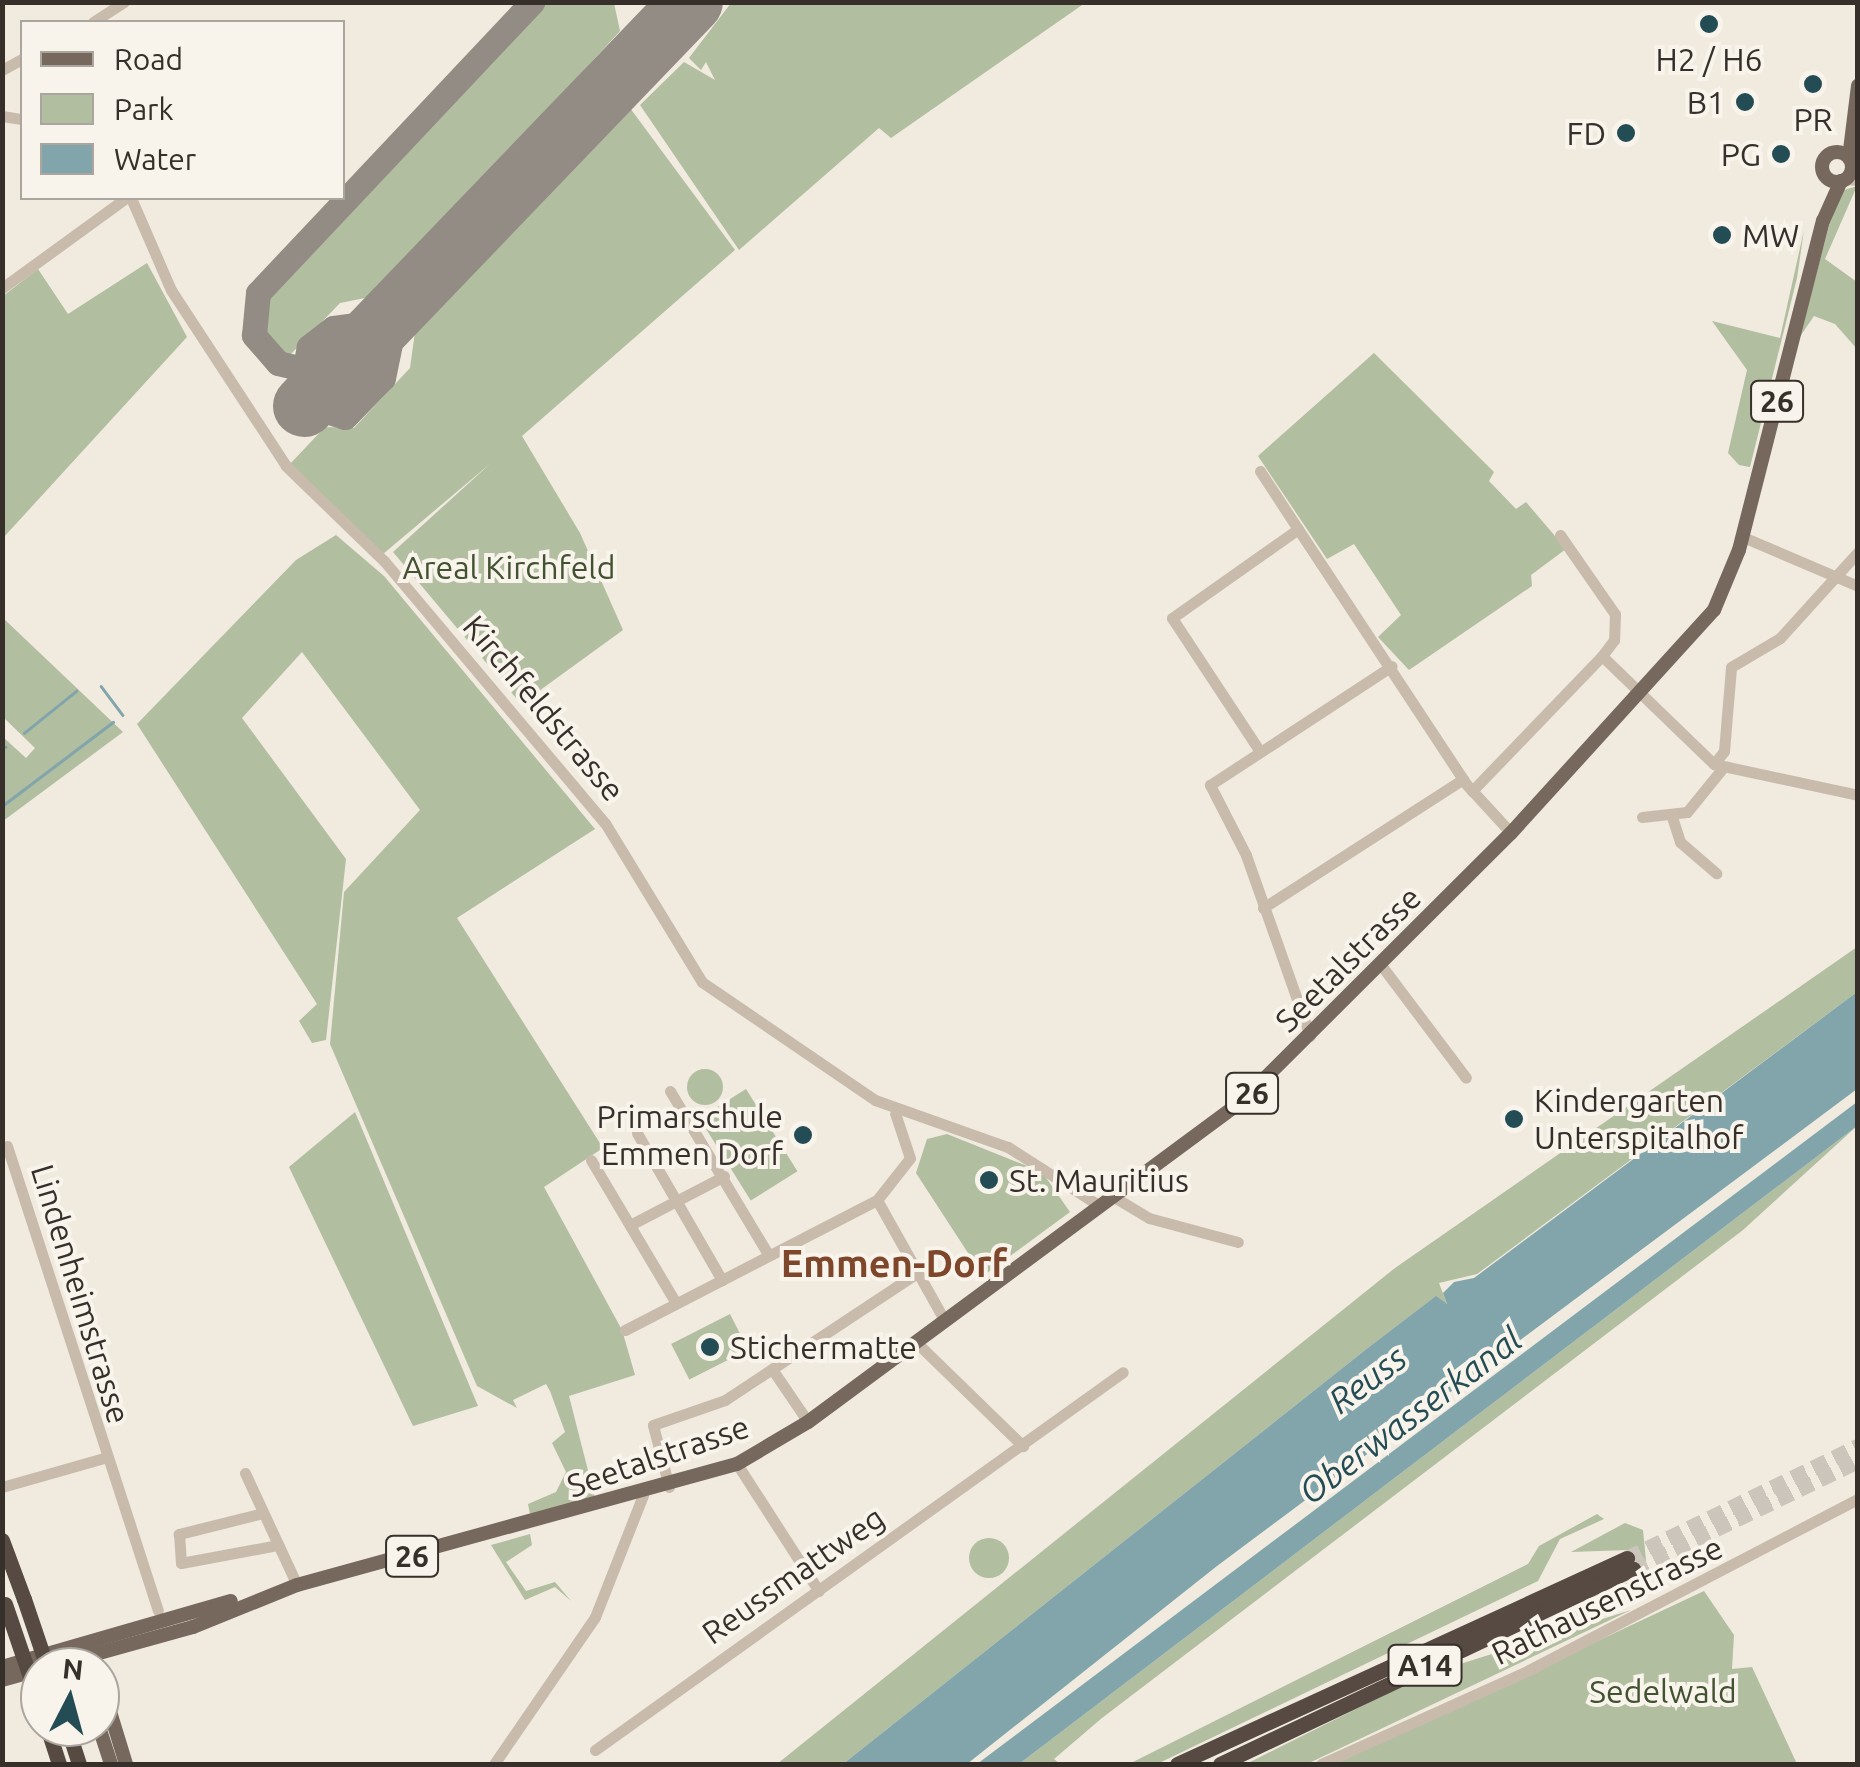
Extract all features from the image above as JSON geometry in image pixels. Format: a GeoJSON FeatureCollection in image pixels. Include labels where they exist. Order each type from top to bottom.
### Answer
{"type":"FeatureCollection","features":[{"type":"Feature","properties":{"kind":"highway"},"geometry":{"type":"LineString","coordinates":[[2,1540],[41,1647]]}},
{"type":"Feature","properties":{"kind":"highway","name":"A14"},"geometry":{"type":"LineString","coordinates":[[1190,1764],[1213,1759],[1630,1564]]}},
{"type":"Feature","properties":{"kind":"highway"},"geometry":{"type":"LineString","coordinates":[[4,1601],[20,1648]]}},
{"type":"Feature","properties":{"kind":"highway","name":"A14"},"geometry":{"type":"LineString","coordinates":[[1177,1764],[1213,1759]]}},
{"type":"Feature","properties":{"kind":"main road"},"geometry":{"type":"LineString","coordinates":[[1852,106],[1852,163],[1828,155],[1858,86]]}},
{"type":"Feature","properties":{"kind":"main road","name":"Seetalstrasse"},"geometry":{"type":"LineString","coordinates":[[120,1647],[296,1585],[643,1495],[737,1464],[808,1422],[1241,1102],[1511,834],[1709,618],[1743,538],[1822,221],[1828,155]]}},
{"type":"Feature","properties":{"kind":"main road","name":"Seetalstrasse"},"geometry":{"type":"LineString","coordinates":[[1822,221],[1848,180],[1852,163]]}},
{"type":"Feature","properties":{"kind":"main road"},"geometry":{"type":"LineString","coordinates":[[1825,176],[1848,180]]}},
{"type":"Feature","properties":{"kind":"main road","name":"Seetalstrasse"},"geometry":{"type":"LineString","coordinates":[[120,1648],[258,1597]]}},
{"type":"Feature","properties":{"kind":"street"},"geometry":{"type":"LineString","coordinates":[[96,20],[124,2]]}},
{"type":"Feature","properties":{"kind":"street","name":"Kirchfeldstrasse"},"geometry":{"type":"LineString","coordinates":[[2,288],[125,200]]}},
{"type":"Feature","properties":{"kind":"street","name":"Kirchfeldstrasse"},"geometry":{"type":"LineString","coordinates":[[129,200],[165,279],[286,466],[385,562],[605,823],[702,982],[768,1036],[892,1110],[1008,1148],[1100,1206]]}},
{"type":"Feature","properties":{"kind":"street"},"geometry":{"type":"LineString","coordinates":[[1260,471],[1463,778],[1511,834]]}},
{"type":"Feature","properties":{"kind":"street"},"geometry":{"type":"LineString","coordinates":[[1259,750],[1172,618],[1298,529]]}},
{"type":"Feature","properties":{"kind":"street"},"geometry":{"type":"LineString","coordinates":[[1472,791],[1614,640],[1615,614],[1560,535]]}},
{"type":"Feature","properties":{"kind":"street"},"geometry":{"type":"LineString","coordinates":[[1743,538],[1858,586]]}},
{"type":"Feature","properties":{"kind":"street"},"geometry":{"type":"LineString","coordinates":[[1642,818],[1672,817],[1691,809],[1724,751],[1731,667],[1780,638],[1858,552]]}},
{"type":"Feature","properties":{"kind":"street"},"geometry":{"type":"LineString","coordinates":[[1602,656],[1718,766],[1858,795]]}},
{"type":"Feature","properties":{"kind":"street"},"geometry":{"type":"LineString","coordinates":[[1310,1036],[1263,908],[1210,795],[1210,785],[1392,666]]}},
{"type":"Feature","properties":{"kind":"street"},"geometry":{"type":"LineString","coordinates":[[1263,908],[1463,778]]}},
{"type":"Feature","properties":{"kind":"street"},"geometry":{"type":"LineString","coordinates":[[1672,817],[1680,842],[1716,873]]}},
{"type":"Feature","properties":{"kind":"street"},"geometry":{"type":"LineString","coordinates":[[1381,965],[1466,1078]]}},
{"type":"Feature","properties":{"kind":"street"},"geometry":{"type":"LineString","coordinates":[[670,1091],[769,1256]]}},
{"type":"Feature","properties":{"kind":"street","name":"Kirchfeldstrasse"},"geometry":{"type":"LineString","coordinates":[[892,1110],[911,1143]]}},
{"type":"Feature","properties":{"kind":"street"},"geometry":{"type":"LineString","coordinates":[[625,1330],[877,1200],[907,1166],[911,1143],[933,1123]]}},
{"type":"Feature","properties":{"kind":"street"},"geometry":{"type":"LineString","coordinates":[[637,1133],[722,1280]]}},
{"type":"Feature","properties":{"kind":"street","name":"Lindenheimstrasse"},"geometry":{"type":"LineString","coordinates":[[6,1146],[104,1458],[158,1610]]}},
{"type":"Feature","properties":{"kind":"street"},"geometry":{"type":"LineString","coordinates":[[591,1160],[676,1303]]}},
{"type":"Feature","properties":{"kind":"street"},"geometry":{"type":"LineString","coordinates":[[630,1225],[724,1176]]}},
{"type":"Feature","properties":{"kind":"street"},"geometry":{"type":"LineString","coordinates":[[1114,1196],[1148,1218],[1238,1242]]}},
{"type":"Feature","properties":{"kind":"street"},"geometry":{"type":"LineString","coordinates":[[877,1200],[946,1321]]}},
{"type":"Feature","properties":{"kind":"street"},"geometry":{"type":"LineString","coordinates":[[669,1487],[654,1425],[726,1400],[917,1272]]}},
{"type":"Feature","properties":{"kind":"street"},"geometry":{"type":"LineString","coordinates":[[917,1342],[1023,1446]]}},
{"type":"Feature","properties":{"kind":"street"},"geometry":{"type":"LineString","coordinates":[[772,1369],[808,1422]]}},
{"type":"Feature","properties":{"kind":"street","name":"Reussmattweg"},"geometry":{"type":"LineString","coordinates":[[595,1750],[1124,1372]]}},
{"type":"Feature","properties":{"kind":"street","name":"Lindenheimstrasse"},"geometry":{"type":"LineString","coordinates":[[2,1486],[104,1458]]}},
{"type":"Feature","properties":{"kind":"street"},"geometry":{"type":"LineString","coordinates":[[737,1464],[818,1590]]}},
{"type":"Feature","properties":{"kind":"street"},"geometry":{"type":"LineString","coordinates":[[245,1473],[296,1585]]}},
{"type":"Feature","properties":{"kind":"street"},"geometry":{"type":"LineString","coordinates":[[494,1764],[594,1617],[643,1495]]}},
{"type":"Feature","properties":{"kind":"street","name":"Rathausenstrasse"},"geometry":{"type":"LineString","coordinates":[[1321,1764],[1544,1663],[1858,1499]]}},
{"type":"Feature","properties":{"kind":"street"},"geometry":{"type":"LineString","coordinates":[[263,1513],[179,1534],[182,1563],[278,1544]]}},
{"type":"Feature","properties":{"kind":"green space"},"geometry":{"type":"Polygon","coordinates":[[[543,2],[614,3],[620,31],[375,296],[340,303],[290,355],[276,349],[259,319],[266,293],[543,2]]]}},
{"type":"Feature","properties":{"kind":"green space"},"geometry":{"type":"Polygon","coordinates":[[[731,2],[1085,3],[891,138],[879,128],[739,250],[640,105],[684,62],[715,80],[706,62],[701,70],[689,58],[731,2]]]}},
{"type":"Feature","properties":{"kind":"green space","name":"Areal Kirchfeld"},"geometry":{"type":"Polygon","coordinates":[[[630,108],[735,250],[522,436],[580,533],[623,630],[521,704],[393,552],[491,463],[383,554],[290,464],[325,427],[354,428],[410,368],[415,332],[630,108]]]}},
{"type":"Feature","properties":{"kind":"green space"},"geometry":{"type":"Polygon","coordinates":[[[1857,186],[1825,259],[1857,282],[1857,349],[1835,324],[1814,316],[1799,338],[1832,215],[1844,190],[1857,186]]]}},
{"type":"Feature","properties":{"kind":"green space"},"geometry":{"type":"Polygon","coordinates":[[[1804,230],[1797,278],[1750,467],[1739,465],[1728,453],[1747,370],[1712,321],[1780,338],[1804,230]]]}},
{"type":"Feature","properties":{"kind":"green space"},"geometry":{"type":"Polygon","coordinates":[[[147,263],[187,337],[3,538],[3,296],[38,269],[68,314],[147,263]]]}},
{"type":"Feature","properties":{"kind":"green space"},"geometry":{"type":"Polygon","coordinates":[[[1374,353],[1494,472],[1489,481],[1516,509],[1526,502],[1566,549],[1531,575],[1532,586],[1409,670],[1378,637],[1401,615],[1354,544],[1327,559],[1258,456],[1374,353]]]}},
{"type":"Feature","properties":{"kind":"green space"},"geometry":{"type":"Polygon","coordinates":[[[336,535],[384,576],[595,829],[457,918],[603,1148],[544,1187],[622,1330],[635,1375],[569,1396],[595,1498],[530,1514],[528,1504],[556,1492],[566,1472],[552,1443],[565,1432],[550,1391],[546,1384],[513,1400],[517,1408],[477,1386],[330,1044],[344,892],[420,810],[302,652],[242,718],[346,859],[326,1040],[312,1043],[299,1021],[317,1004],[137,724],[296,560],[336,535]]]}},
{"type":"Feature","properties":{"kind":"green space"},"geometry":{"type":"Polygon","coordinates":[[[3,618],[123,732],[3,821],[3,737],[26,758],[35,748],[3,717],[3,618]]]}},
{"type":"Feature","properties":{"kind":"green space"},"geometry":{"type":"Polygon","coordinates":[[[1857,947],[1857,992],[1477,1274],[1439,1283],[1447,1304],[1435,1297],[1369,1347],[843,1764],[777,1764],[1395,1268],[1857,947]]]}},
{"type":"Feature","properties":{"kind":"green space"},"geometry":{"type":"Polygon","coordinates":[[[705,1069],[718,1074],[723,1087],[718,1100],[705,1105],[692,1100],[687,1087],[692,1074],[705,1069]]]}},
{"type":"Feature","properties":{"kind":"green space"},"geometry":{"type":"Polygon","coordinates":[[[746,1089],[797,1171],[751,1200],[699,1118],[746,1089]]]}},
{"type":"Feature","properties":{"kind":"green space"},"geometry":{"type":"Polygon","coordinates":[[[355,1112],[478,1406],[413,1426],[289,1167],[355,1112]]]}},
{"type":"Feature","properties":{"kind":"green space"},"geometry":{"type":"Polygon","coordinates":[[[1857,1126],[1743,1230],[1102,1718],[1054,1759],[1060,1764],[1019,1764],[1857,1126]]]}},
{"type":"Feature","properties":{"kind":"green space"},"geometry":{"type":"Polygon","coordinates":[[[947,1134],[1042,1172],[1070,1212],[983,1276],[916,1173],[927,1139],[947,1134]]]}},
{"type":"Feature","properties":{"kind":"green space","name":"Stichermatte"},"geometry":{"type":"Polygon","coordinates":[[[730,1314],[748,1350],[689,1380],[671,1344],[730,1314]]]}},
{"type":"Feature","properties":{"kind":"green space"},"geometry":{"type":"Polygon","coordinates":[[[1597,1514],[1604,1519],[1560,1539],[1538,1581],[1157,1764],[1129,1764],[1528,1564],[1539,1546],[1597,1514]]]}},
{"type":"Feature","properties":{"kind":"green space"},"geometry":{"type":"Polygon","coordinates":[[[1625,1523],[1643,1530],[1649,1591],[1542,1629],[1636,1578],[1627,1550],[1571,1552],[1625,1523]]]}},
{"type":"Feature","properties":{"kind":"green space"},"geometry":{"type":"Polygon","coordinates":[[[530,1534],[532,1545],[506,1562],[526,1591],[555,1582],[571,1601],[555,1587],[525,1600],[491,1545],[530,1534]]]}},
{"type":"Feature","properties":{"kind":"green space"},"geometry":{"type":"Polygon","coordinates":[[[989,1538],[1003,1544],[1009,1558],[1003,1572],[989,1578],[975,1572],[969,1558],[975,1544],[989,1538]]]}},
{"type":"Feature","properties":{"kind":"green space","name":"Sedelwald"},"geometry":{"type":"Polygon","coordinates":[[[1704,1591],[1734,1635],[1732,1669],[1752,1667],[1797,1764],[1335,1764],[1704,1591]]]}},
{"type":"Feature","properties":{"kind":"green space","name":"Sedelwald"},"geometry":{"type":"Polygon","coordinates":[[[1631,1610],[1307,1764],[1246,1764],[1422,1676],[1631,1610]]]}},
{"type":"Feature","properties":{"kind":"water"},"geometry":{"type":"Polygon","coordinates":[[[1857,992],[1857,1089],[1217,1566],[967,1764],[843,1764],[1369,1347],[1436,1296],[1447,1304],[1443,1293],[1454,1282],[1474,1278],[1857,992]]]}},
{"type":"Feature","properties":{"kind":"water"},"geometry":{"type":"Polygon","coordinates":[[[1857,1102],[1857,1126],[1019,1764],[977,1764],[1857,1102]]]}},
{"type":"Feature","properties":{"kind":"waterway"},"geometry":{"type":"LineString","coordinates":[[101,686],[123,715]]}},
{"type":"Feature","properties":{"kind":"waterway"},"geometry":{"type":"LineString","coordinates":[[24,733],[76,691]]}},
{"type":"Feature","properties":{"kind":"waterway"},"geometry":{"type":"LineString","coordinates":[[2,806],[113,722]]}},
{"type":"Feature","properties":{"kind":"taxiway"},"geometry":{"type":"LineString","coordinates":[[353,356],[320,373],[278,363],[254,335],[258,293],[532,2]]}},
{"type":"Feature","properties":{"kind":"taxiway"},"geometry":{"type":"LineString","coordinates":[[386,321],[333,328],[309,347],[302,379],[317,408],[345,417],[383,378],[397,309]]}},
{"type":"Feature","properties":{"kind":"runway"},"geometry":{"type":"LineString","coordinates":[[304,406],[692,2]]}},
{"type":"Feature","properties":{"kind":"tunnel"},"geometry":{"type":"LineString","coordinates":[[1627,1558],[1858,1446]]}},
{"type":"Feature","properties":{"kind":"tunnel"},"geometry":{"type":"LineString","coordinates":[[1633,1569],[1858,1461]]}},
{"type":"Feature","properties":{"kind":"place","name":"H2 / H6"},"geometry":{"type":"Point","coordinates":[1709,24]}},
{"type":"Feature","properties":{"kind":"place","name":"PR"},"geometry":{"type":"Point","coordinates":[1813,84]}},
{"type":"Feature","properties":{"kind":"place","name":"B1"},"geometry":{"type":"Point","coordinates":[1745,102]}},
{"type":"Feature","properties":{"kind":"place","name":"FD"},"geometry":{"type":"Point","coordinates":[1626,133]}},
{"type":"Feature","properties":{"kind":"place","name":"PG"},"geometry":{"type":"Point","coordinates":[1781,154]}},
{"type":"Feature","properties":{"kind":"place","name":"MW"},"geometry":{"type":"Point","coordinates":[1722,235]}},
{"type":"Feature","properties":{"kind":"place","name":"Kindergarten Unterspitalhof"},"geometry":{"type":"Point","coordinates":[1514,1119]}},
{"type":"Feature","properties":{"kind":"place","name":"Primarschule Emmen Dorf"},"geometry":{"type":"Point","coordinates":[803,1135]}},
{"type":"Feature","properties":{"kind":"place","name":"St. Mauritius"},"geometry":{"type":"Point","coordinates":[989,1180]}},
{"type":"Feature","properties":{"kind":"place","name":"Stichermatte"},"geometry":{"type":"Point","coordinates":[710,1347]}},
{"type":"Feature","properties":{"kind":"district","name":"Emmen-Dorf"},"geometry":{"type":"Point","coordinates":[894,1264]}},
{"type":"Feature","properties":{"kind":"water label","name":"Reuss"},"geometry":{"type":"Point","coordinates":[1367,1379]}},
{"type":"Feature","properties":{"kind":"water label","name":"Oberwasserkanal"},"geometry":{"type":"Point","coordinates":[1410,1415]}}]}
